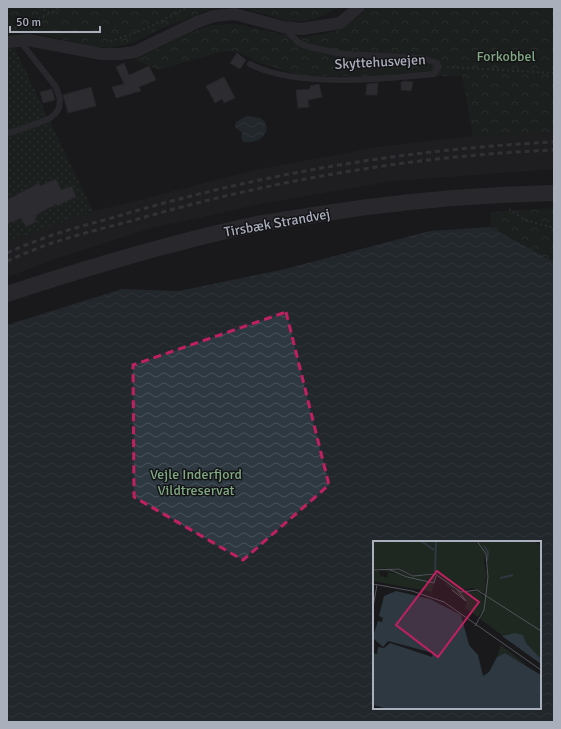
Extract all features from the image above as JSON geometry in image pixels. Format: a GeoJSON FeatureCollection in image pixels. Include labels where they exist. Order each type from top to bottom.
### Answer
{"type":"FeatureCollection","features":[{"type":"Feature","properties":{"kind":"street","name":"Skyttehusvejen"},"geometry":{"type":"LineString","coordinates":[[7,42],[18,36],[28,40],[102,54],[120,54],[135,52],[197,22],[214,16],[235,14],[283,27],[302,29],[340,23],[359,7]]}},
{"type":"Feature","properties":{"kind":"street","name":"Tirsbæk Strandvej"},"geometry":{"type":"LineString","coordinates":[[7,294],[91,267],[183,241],[258,224],[349,210],[432,200],[499,194],[554,194]]}},
{"type":"Feature","properties":{"kind":"lane","name":"Skyttehusvejen"},"geometry":{"type":"LineString","coordinates":[[250,64],[261,70],[278,75],[330,80],[406,77],[434,74],[439,67],[437,63],[422,58],[343,54],[309,48],[299,43],[283,27]]}},
{"type":"Feature","properties":{"kind":"lane"},"geometry":{"type":"LineString","coordinates":[[7,134],[48,119],[55,114],[59,108],[60,99],[56,87],[18,36]]}},
{"type":"Feature","properties":{"kind":"path"},"geometry":{"type":"LineString","coordinates":[[39,7],[50,13]]}},
{"type":"Feature","properties":{"kind":"path"},"geometry":{"type":"LineString","coordinates":[[8,29],[33,22],[61,7]]}},
{"type":"Feature","properties":{"kind":"path"},"geometry":{"type":"LineString","coordinates":[[105,43],[124,38],[152,26],[188,7]]}},
{"type":"Feature","properties":{"kind":"path"},"geometry":{"type":"LineString","coordinates":[[8,29],[18,36]]}},
{"type":"Feature","properties":{"kind":"path"},"geometry":{"type":"LineString","coordinates":[[439,67],[554,73]]}},
{"type":"Feature","properties":{"kind":"path"},"geometry":{"type":"LineString","coordinates":[[499,194],[509,209],[525,220],[554,228]]}},
{"type":"Feature","properties":{"kind":"highlighted area"},"geometry":{"type":"Polygon","coordinates":[[[286,312],[329,485],[243,560],[134,497],[133,365],[286,312]]]}},
{"type":"Feature","properties":{"kind":"shaded area"},"geometry":{"type":"Polygon","coordinates":[[[554,133],[554,169],[393,181],[265,203],[152,228],[67,255],[7,277],[7,242],[93,211],[255,170],[379,147],[473,136],[554,133]]]}},
{"type":"Feature","properties":{"kind":"green space"},"geometry":{"type":"Polygon","coordinates":[[[7,7],[338,7],[317,18],[303,21],[289,21],[242,8],[211,9],[158,30],[132,43],[110,48],[97,47],[25,31],[7,34],[7,7]]]}},
{"type":"Feature","properties":{"kind":"green space","name":"Forkobbel"},"geometry":{"type":"Polygon","coordinates":[[[367,7],[554,7],[554,133],[473,136],[462,76],[302,76],[260,63],[238,52],[223,51],[159,70],[135,60],[185,35],[211,25],[236,24],[300,38],[333,32],[349,24],[363,13],[367,7]]]}},
{"type":"Feature","properties":{"kind":"green space"},"geometry":{"type":"Polygon","coordinates":[[[13,45],[93,211],[7,242],[7,46],[13,45]]]}},
{"type":"Feature","properties":{"kind":"green space"},"geometry":{"type":"Polygon","coordinates":[[[554,208],[554,262],[490,227],[491,212],[554,208]]]}},
{"type":"Feature","properties":{"kind":"water"},"geometry":{"type":"Polygon","coordinates":[[[247,116],[260,118],[265,122],[267,130],[260,139],[251,142],[243,142],[241,138],[242,133],[235,127],[236,122],[247,116]]]}},
{"type":"Feature","properties":{"kind":"water","name":"Vejle Inderfjord Vildtreservat"},"geometry":{"type":"Polygon","coordinates":[[[490,227],[554,262],[554,722],[7,722],[7,325],[122,289],[179,291],[285,269],[430,231],[490,227]]]}},
{"type":"Feature","properties":{"kind":"building"},"geometry":{"type":"Polygon","coordinates":[[[237,53],[246,60],[240,69],[230,63],[237,53]]]}},
{"type":"Feature","properties":{"kind":"building"},"geometry":{"type":"Polygon","coordinates":[[[124,63],[129,75],[149,66],[156,80],[139,87],[141,91],[116,98],[112,87],[124,84],[116,67],[124,63]]]}},
{"type":"Feature","properties":{"kind":"building"},"geometry":{"type":"Polygon","coordinates":[[[224,77],[235,98],[224,103],[222,99],[215,103],[206,86],[224,77]]]}},
{"type":"Feature","properties":{"kind":"building"},"geometry":{"type":"Polygon","coordinates":[[[401,82],[413,82],[411,91],[401,90],[401,82]]]}},
{"type":"Feature","properties":{"kind":"building"},"geometry":{"type":"Polygon","coordinates":[[[378,83],[377,95],[366,95],[367,84],[378,83]]]}},
{"type":"Feature","properties":{"kind":"building"},"geometry":{"type":"Polygon","coordinates":[[[319,84],[322,97],[308,100],[309,107],[298,108],[296,90],[310,89],[310,86],[319,84]]]}},
{"type":"Feature","properties":{"kind":"building"},"geometry":{"type":"Polygon","coordinates":[[[91,87],[96,106],[68,113],[63,95],[91,87]]]}},
{"type":"Feature","properties":{"kind":"building"},"geometry":{"type":"Polygon","coordinates":[[[52,89],[55,100],[43,103],[40,92],[52,89]]]}},
{"type":"Feature","properties":{"kind":"building"},"geometry":{"type":"Polygon","coordinates":[[[56,179],[61,190],[72,186],[76,197],[57,206],[56,204],[36,215],[37,217],[35,218],[37,221],[26,227],[21,218],[7,224],[7,200],[39,183],[40,186],[56,179]]]}},
{"type":"Feature","properties":{"kind":"railway"},"geometry":{"type":"LineString","coordinates":[[7,253],[56,234],[178,199],[284,175],[338,165],[445,150],[554,142]]}},
{"type":"Feature","properties":{"kind":"railway"},"geometry":{"type":"LineString","coordinates":[[7,261],[49,244],[80,235],[183,207],[287,183],[340,173],[447,158],[554,150]]}}]}
